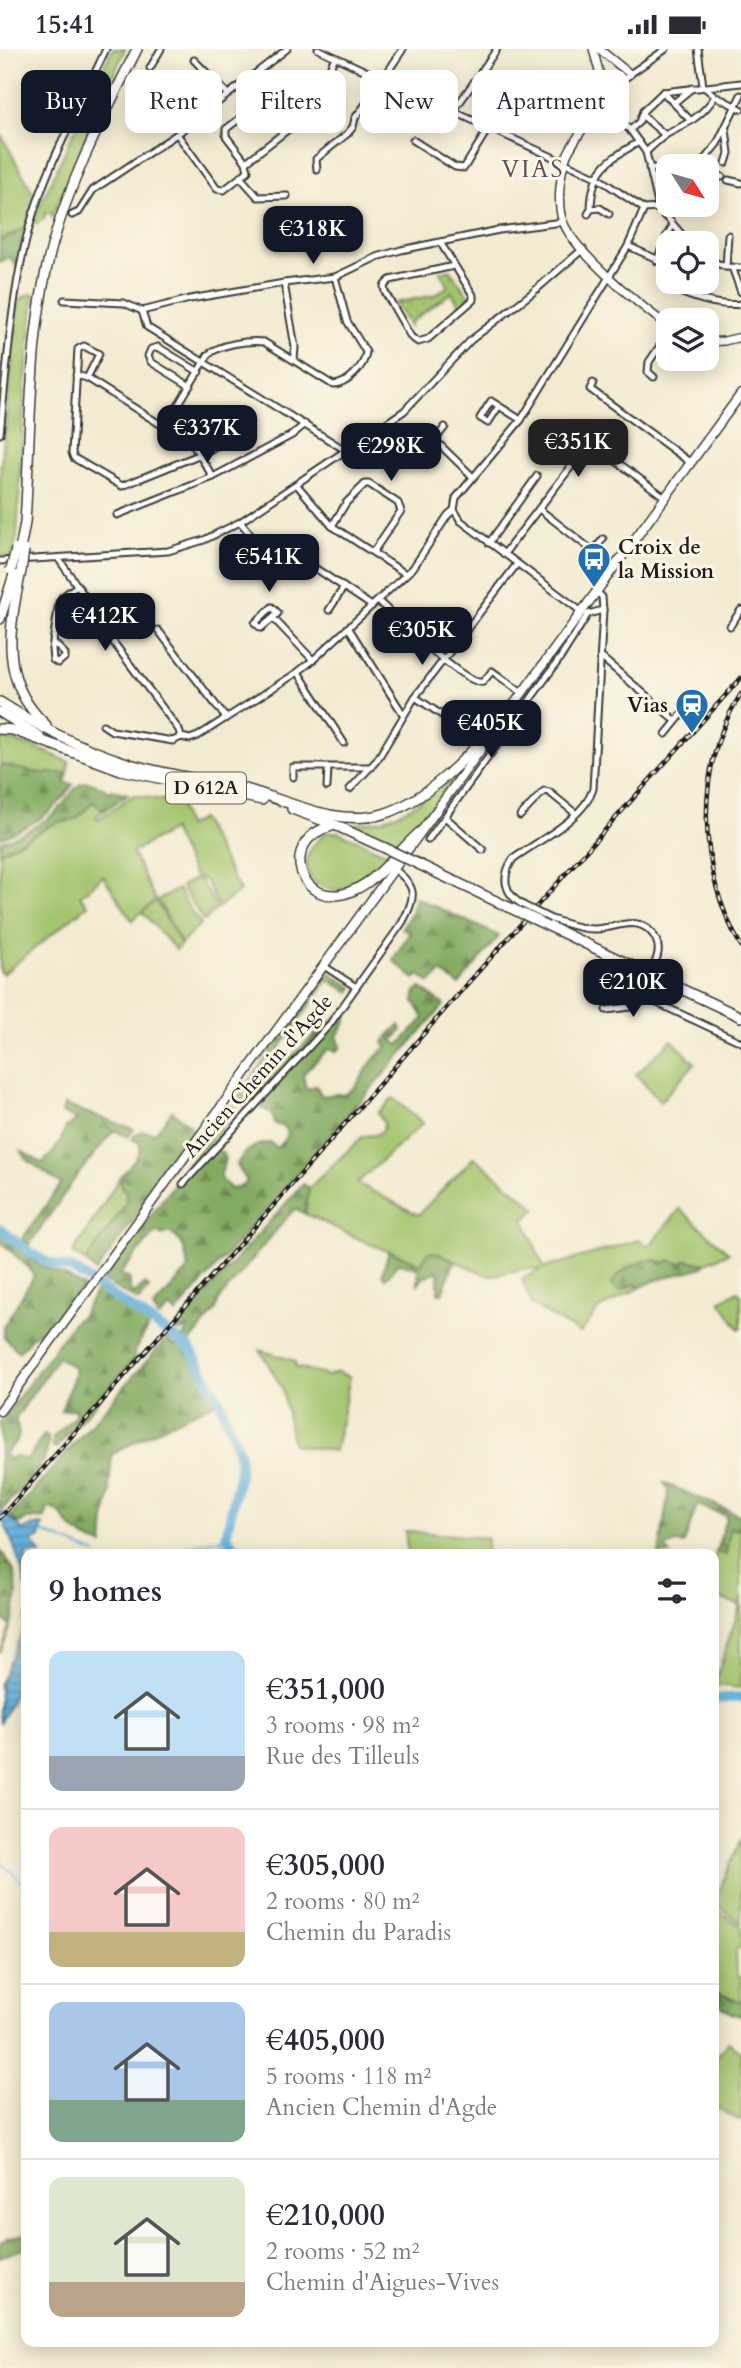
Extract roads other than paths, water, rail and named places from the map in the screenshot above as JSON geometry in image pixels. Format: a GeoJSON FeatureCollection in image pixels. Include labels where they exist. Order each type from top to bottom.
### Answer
{"type":"FeatureCollection","features":[{"type":"Feature","properties":{"kind":"highway"},"geometry":{"type":"LineString","coordinates":[[20,550],[34,327],[48,246],[75,170],[131,49]]}},
{"type":"Feature","properties":{"kind":"highway"},"geometry":{"type":"LineString","coordinates":[[71,742],[25,708],[13,689],[7,672],[6,640],[25,523],[37,327],[52,247],[79,171],[137,49]]}},
{"type":"Feature","properties":{"kind":"highway"},"geometry":{"type":"LineString","coordinates":[[0,607],[16,571]]}},
{"type":"Feature","properties":{"kind":"highway"},"geometry":{"type":"LineString","coordinates":[[0,619],[16,571]]}},
{"type":"Feature","properties":{"kind":"highway"},"geometry":{"type":"LineString","coordinates":[[0,702],[51,734],[71,742]]}},
{"type":"Feature","properties":{"kind":"highway","name":"D 612A"},"geometry":{"type":"LineString","coordinates":[[0,712],[68,752]]}},
{"type":"Feature","properties":{"kind":"highway"},"geometry":{"type":"LineString","coordinates":[[288,803],[343,817],[371,816],[397,809],[411,802],[458,764],[506,715]]}},
{"type":"Feature","properties":{"kind":"highway","name":"D 612A"},"geometry":{"type":"LineString","coordinates":[[0,729],[13,730],[121,770],[264,800],[338,827]]}},
{"type":"Feature","properties":{"kind":"highway","name":"D 612A"},"geometry":{"type":"LineString","coordinates":[[71,742],[125,762],[246,790],[288,803],[523,910],[538,921],[741,1017]]}},
{"type":"Feature","properties":{"kind":"highway"},"geometry":{"type":"LineString","coordinates":[[338,827],[319,830],[309,839],[298,865],[304,879],[314,890],[332,895],[351,892],[365,884],[420,832]]}},
{"type":"Feature","properties":{"kind":"main road"},"geometry":{"type":"LineString","coordinates":[[0,1411],[741,394]]}},
{"type":"Feature","properties":{"kind":"street"},"geometry":{"type":"LineString","coordinates":[[0,434],[12,316],[28,233],[37,201],[106,49]]}},
{"type":"Feature","properties":{"kind":"street"},"geometry":{"type":"LineString","coordinates":[[150,68],[161,49]]}},
{"type":"Feature","properties":{"kind":"street"},"geometry":{"type":"LineString","coordinates":[[222,99],[287,49]]}},
{"type":"Feature","properties":{"kind":"street"},"geometry":{"type":"LineString","coordinates":[[318,49],[364,70]]}},
{"type":"Feature","properties":{"kind":"street"},"geometry":{"type":"LineString","coordinates":[[390,70],[403,49]]}},
{"type":"Feature","properties":{"kind":"street"},"geometry":{"type":"LineString","coordinates":[[458,105],[497,49]]}},
{"type":"Feature","properties":{"kind":"street"},"geometry":{"type":"LineString","coordinates":[[593,49],[598,70]]}},
{"type":"Feature","properties":{"kind":"street"},"geometry":{"type":"LineString","coordinates":[[599,49],[630,74],[666,49]]}},
{"type":"Feature","properties":{"kind":"street"},"geometry":{"type":"LineString","coordinates":[[698,49],[703,86],[715,96],[739,107]]}},
{"type":"Feature","properties":{"kind":"street"},"geometry":{"type":"LineString","coordinates":[[329,70],[335,57]]}},
{"type":"Feature","properties":{"kind":"street"},"geometry":{"type":"LineString","coordinates":[[194,60],[228,94]]}},
{"type":"Feature","properties":{"kind":"street"},"geometry":{"type":"LineString","coordinates":[[656,196],[646,152],[630,130],[643,116],[643,111],[663,92],[741,83]]}},
{"type":"Feature","properties":{"kind":"street"},"geometry":{"type":"LineString","coordinates":[[675,102],[692,88]]}},
{"type":"Feature","properties":{"kind":"street"},"geometry":{"type":"LineString","coordinates":[[663,92],[691,121]]}},
{"type":"Feature","properties":{"kind":"street"},"geometry":{"type":"LineString","coordinates":[[708,154],[739,107],[741,95]]}},
{"type":"Feature","properties":{"kind":"street"},"geometry":{"type":"LineString","coordinates":[[646,152],[665,135],[702,114],[715,96]]}},
{"type":"Feature","properties":{"kind":"street"},"geometry":{"type":"LineString","coordinates":[[317,170],[316,159],[347,134],[360,111]]}},
{"type":"Feature","properties":{"kind":"street"},"geometry":{"type":"LineString","coordinates":[[643,116],[665,135]]}},
{"type":"Feature","properties":{"kind":"street"},"geometry":{"type":"LineString","coordinates":[[180,133],[217,189],[224,190],[248,170],[246,162],[226,136],[226,129],[236,121]]}},
{"type":"Feature","properties":{"kind":"street"},"geometry":{"type":"LineString","coordinates":[[726,129],[729,153],[726,163]]}},
{"type":"Feature","properties":{"kind":"street"},"geometry":{"type":"LineString","coordinates":[[72,215],[79,212],[93,190],[178,133]]}},
{"type":"Feature","properties":{"kind":"street"},"geometry":{"type":"LineString","coordinates":[[246,162],[284,133]]}},
{"type":"Feature","properties":{"kind":"street"},"geometry":{"type":"LineString","coordinates":[[413,140],[455,167],[464,168],[486,133]]}},
{"type":"Feature","properties":{"kind":"street"},"geometry":{"type":"LineString","coordinates":[[497,133],[598,178],[644,209],[656,208]]}},
{"type":"Feature","properties":{"kind":"street"},"geometry":{"type":"LineString","coordinates":[[582,133],[565,164],[561,199],[563,222],[583,250],[608,276],[656,316]]}},
{"type":"Feature","properties":{"kind":"street"},"geometry":{"type":"LineString","coordinates":[[609,214],[600,208],[589,211],[598,178],[606,162],[639,142]]}},
{"type":"Feature","properties":{"kind":"street"},"geometry":{"type":"LineString","coordinates":[[649,168],[656,168]]}},
{"type":"Feature","properties":{"kind":"street"},"geometry":{"type":"LineString","coordinates":[[719,176],[741,183]]}},
{"type":"Feature","properties":{"kind":"street"},"geometry":{"type":"LineString","coordinates":[[241,178],[258,197],[287,196]]}},
{"type":"Feature","properties":{"kind":"street"},"geometry":{"type":"LineString","coordinates":[[103,725],[112,731],[173,741],[181,737],[190,739],[198,736],[298,672],[378,601],[421,559],[448,515],[454,510],[456,498],[521,420],[628,246],[644,209]]}},
{"type":"Feature","properties":{"kind":"street"},"geometry":{"type":"LineString","coordinates":[[665,217],[677,231]]}},
{"type":"Feature","properties":{"kind":"street"},"geometry":{"type":"LineString","coordinates":[[64,300],[124,303],[142,311],[190,299],[335,277],[377,257],[440,241],[563,222]]}},
{"type":"Feature","properties":{"kind":"street"},"geometry":{"type":"LineString","coordinates":[[670,231],[673,227]]}},
{"type":"Feature","properties":{"kind":"street"},"geometry":{"type":"LineString","coordinates":[[728,235],[729,267],[741,292]]}},
{"type":"Feature","properties":{"kind":"street"},"geometry":{"type":"LineString","coordinates":[[440,241],[473,295],[473,300],[428,339],[418,342],[411,337],[384,286],[390,280],[454,266]]}},
{"type":"Feature","properties":{"kind":"street"},"geometry":{"type":"LineString","coordinates":[[628,246],[656,260]]}},
{"type":"Feature","properties":{"kind":"street"},"geometry":{"type":"LineString","coordinates":[[0,561],[168,551],[204,540],[240,522],[404,411],[471,340],[583,250]]}},
{"type":"Feature","properties":{"kind":"street"},"geometry":{"type":"LineString","coordinates":[[719,263],[741,268]]}},
{"type":"Feature","properties":{"kind":"street"},"geometry":{"type":"LineString","coordinates":[[165,426],[214,349],[264,342],[333,385],[340,385],[366,358],[366,352],[347,321],[335,277]]}},
{"type":"Feature","properties":{"kind":"street"},"geometry":{"type":"LineString","coordinates":[[284,283],[295,348],[294,360]]}},
{"type":"Feature","properties":{"kind":"street"},"geometry":{"type":"LineString","coordinates":[[686,294],[732,306],[741,304]]}},
{"type":"Feature","properties":{"kind":"street"},"geometry":{"type":"LineString","coordinates":[[697,298],[698,294]]}},
{"type":"Feature","properties":{"kind":"street"},"geometry":{"type":"LineString","coordinates":[[142,311],[147,327],[345,450]]}},
{"type":"Feature","properties":{"kind":"street"},"geometry":{"type":"LineString","coordinates":[[719,340],[741,337]]}},
{"type":"Feature","properties":{"kind":"street"},"geometry":{"type":"LineString","coordinates":[[87,378],[99,358],[96,351],[88,347],[78,349],[72,453],[74,458],[122,486],[231,439],[232,433],[222,426],[215,426],[200,452]]}},
{"type":"Feature","properties":{"kind":"street"},"geometry":{"type":"LineString","coordinates":[[190,386],[151,362],[148,356],[151,349],[158,347],[199,372]]}},
{"type":"Feature","properties":{"kind":"street"},"geometry":{"type":"LineString","coordinates":[[654,377],[648,372],[649,362],[656,352]]}},
{"type":"Feature","properties":{"kind":"street"},"geometry":{"type":"LineString","coordinates":[[76,375],[87,378],[165,426],[200,452],[213,477]]}},
{"type":"Feature","properties":{"kind":"street"},"geometry":{"type":"LineString","coordinates":[[593,383],[590,389],[691,463]]}},
{"type":"Feature","properties":{"kind":"street"},"geometry":{"type":"LineString","coordinates":[[499,406],[521,420]]}},
{"type":"Feature","properties":{"kind":"street"},"geometry":{"type":"LineString","coordinates":[[117,516],[213,477],[292,435],[305,424]]}},
{"type":"Feature","properties":{"kind":"street"},"geometry":{"type":"LineString","coordinates":[[446,427],[435,440],[472,477]]}},
{"type":"Feature","properties":{"kind":"street"},"geometry":{"type":"LineString","coordinates":[[574,429],[666,498]]}},
{"type":"Feature","properties":{"kind":"street"},"geometry":{"type":"LineString","coordinates":[[505,554],[590,442]]}},
{"type":"Feature","properties":{"kind":"street"},"geometry":{"type":"LineString","coordinates":[[489,543],[537,476]]}},
{"type":"Feature","properties":{"kind":"street"},"geometry":{"type":"LineString","coordinates":[[332,526],[346,503],[365,484],[369,484],[398,503],[401,510],[373,552]]}},
{"type":"Feature","properties":{"kind":"street"},"geometry":{"type":"LineString","coordinates":[[297,485],[332,526],[406,574]]}},
{"type":"Feature","properties":{"kind":"street"},"geometry":{"type":"LineString","coordinates":[[539,509],[593,551]]}},
{"type":"Feature","properties":{"kind":"street"},"geometry":{"type":"LineString","coordinates":[[454,510],[461,521],[582,612]]}},
{"type":"Feature","properties":{"kind":"street"},"geometry":{"type":"LineString","coordinates":[[240,522],[265,550],[274,554],[290,552]]}},
{"type":"Feature","properties":{"kind":"street"},"geometry":{"type":"LineString","coordinates":[[587,559],[603,539]]}},
{"type":"Feature","properties":{"kind":"street"},"geometry":{"type":"LineString","coordinates":[[297,556],[372,606]]}},
{"type":"Feature","properties":{"kind":"street"},"geometry":{"type":"LineString","coordinates":[[58,558],[93,608],[104,631],[179,730],[181,737]]}},
{"type":"Feature","properties":{"kind":"street"},"geometry":{"type":"LineString","coordinates":[[350,789],[372,767],[415,697],[517,564]]}},
{"type":"Feature","properties":{"kind":"street"},"geometry":{"type":"LineString","coordinates":[[54,643],[59,602],[76,586]]}},
{"type":"Feature","properties":{"kind":"street"},"geometry":{"type":"LineString","coordinates":[[328,610],[344,587]]}},
{"type":"Feature","properties":{"kind":"street"},"geometry":{"type":"LineString","coordinates":[[597,592],[602,597],[603,610],[602,658],[591,796],[565,824],[513,859],[508,867],[506,884],[509,893],[523,910],[551,919],[592,929],[627,923],[641,924],[654,936],[658,957],[647,984],[650,996],[655,1002],[741,1042]]}},
{"type":"Feature","properties":{"kind":"street"},"geometry":{"type":"LineString","coordinates":[[378,601],[443,660],[479,684],[492,671],[522,694]]}},
{"type":"Feature","properties":{"kind":"street"},"geometry":{"type":"LineString","coordinates":[[428,840],[576,635],[588,614],[603,610]]}},
{"type":"Feature","properties":{"kind":"street"},"geometry":{"type":"LineString","coordinates":[[730,626],[741,610]]}},
{"type":"Feature","properties":{"kind":"street"},"geometry":{"type":"LineString","coordinates":[[273,618],[313,660]]}},
{"type":"Feature","properties":{"kind":"street"},"geometry":{"type":"LineString","coordinates":[[348,627],[403,714]]}},
{"type":"Feature","properties":{"kind":"street"},"geometry":{"type":"LineString","coordinates":[[158,631],[226,718]]}},
{"type":"Feature","properties":{"kind":"street"},"geometry":{"type":"LineString","coordinates":[[602,658],[676,721]]}},
{"type":"Feature","properties":{"kind":"street"},"geometry":{"type":"LineString","coordinates":[[298,672],[344,743]]}},
{"type":"Feature","properties":{"kind":"street"},"geometry":{"type":"LineString","coordinates":[[415,697],[458,726]]}},
{"type":"Feature","properties":{"kind":"street"},"geometry":{"type":"LineString","coordinates":[[666,734],[683,713]]}},
{"type":"Feature","properties":{"kind":"street"},"geometry":{"type":"LineString","coordinates":[[293,777],[293,767],[372,767]]}},
{"type":"Feature","properties":{"kind":"street"},"geometry":{"type":"LineString","coordinates":[[327,787],[328,767]]}},
{"type":"Feature","properties":{"kind":"street"},"geometry":{"type":"LineString","coordinates":[[520,815],[544,791],[575,813]]}},
{"type":"Feature","properties":{"kind":"street"},"geometry":{"type":"LineString","coordinates":[[446,817],[483,850]]}},
{"type":"Feature","properties":{"kind":"street","name":"Ancien Chemin d'Agde"},"geometry":{"type":"LineString","coordinates":[[183,1184],[330,1024],[408,911],[412,888],[408,880],[394,869]]}},
{"type":"Feature","properties":{"kind":"street","name":"Ancien Chemin d'Agde"},"geometry":{"type":"LineString","coordinates":[[324,966],[356,987]]}},
{"type":"Feature","properties":{"kind":"street"},"geometry":{"type":"LineString","coordinates":[[606,1010],[630,1007],[650,996]]}},
{"type":"Feature","properties":{"kind":"water"},"geometry":{"type":"Polygon","coordinates":[[[0,1511],[18,1524],[22,1531],[43,1525],[40,1537],[34,1540],[38,1549],[21,1549],[21,1569],[12,1540],[0,1518],[0,1511]]]}},
{"type":"Feature","properties":{"kind":"water"},"geometry":{"type":"Polygon","coordinates":[[[21,1634],[21,1680],[0,1724],[0,1683],[21,1634]]]}},
{"type":"Feature","properties":{"kind":"waterway"},"geometry":{"type":"LineString","coordinates":[[0,1229],[41,1259],[71,1268],[189,1347],[220,1402],[239,1452],[240,1471],[226,1536],[236,1549]]}},
{"type":"Feature","properties":{"kind":"waterway"},"geometry":{"type":"LineString","coordinates":[[42,1532],[84,1549]]}},
{"type":"Feature","properties":{"kind":"waterway"},"geometry":{"type":"LineString","coordinates":[[178,1549],[220,1539],[225,1549]]}},
{"type":"Feature","properties":{"kind":"waterway"},"geometry":{"type":"LineString","coordinates":[[719,1699],[741,1697]]}},
{"type":"Feature","properties":{"kind":"waterway"},"geometry":{"type":"LineString","coordinates":[[0,1861],[21,1881]]}},
{"type":"Feature","properties":{"kind":"railway"},"geometry":{"type":"LineString","coordinates":[[0,1518],[468,983],[741,678]]}},
{"type":"Feature","properties":{"kind":"railway"},"geometry":{"type":"LineString","coordinates":[[741,694],[725,723],[715,754],[709,786],[707,820],[709,853],[716,885],[741,946]]}},
{"type":"Feature","properties":{"kind":"place","name":"Croix de la Mission"},"geometry":{"type":"Point","coordinates":[594,589]}},
{"type":"Feature","properties":{"kind":"place","name":"Vias"},"geometry":{"type":"Point","coordinates":[692,735]}},
{"type":"Feature","properties":{"kind":"district","name":"VIAS"},"geometry":{"type":"Point","coordinates":[533,169]}}]}
